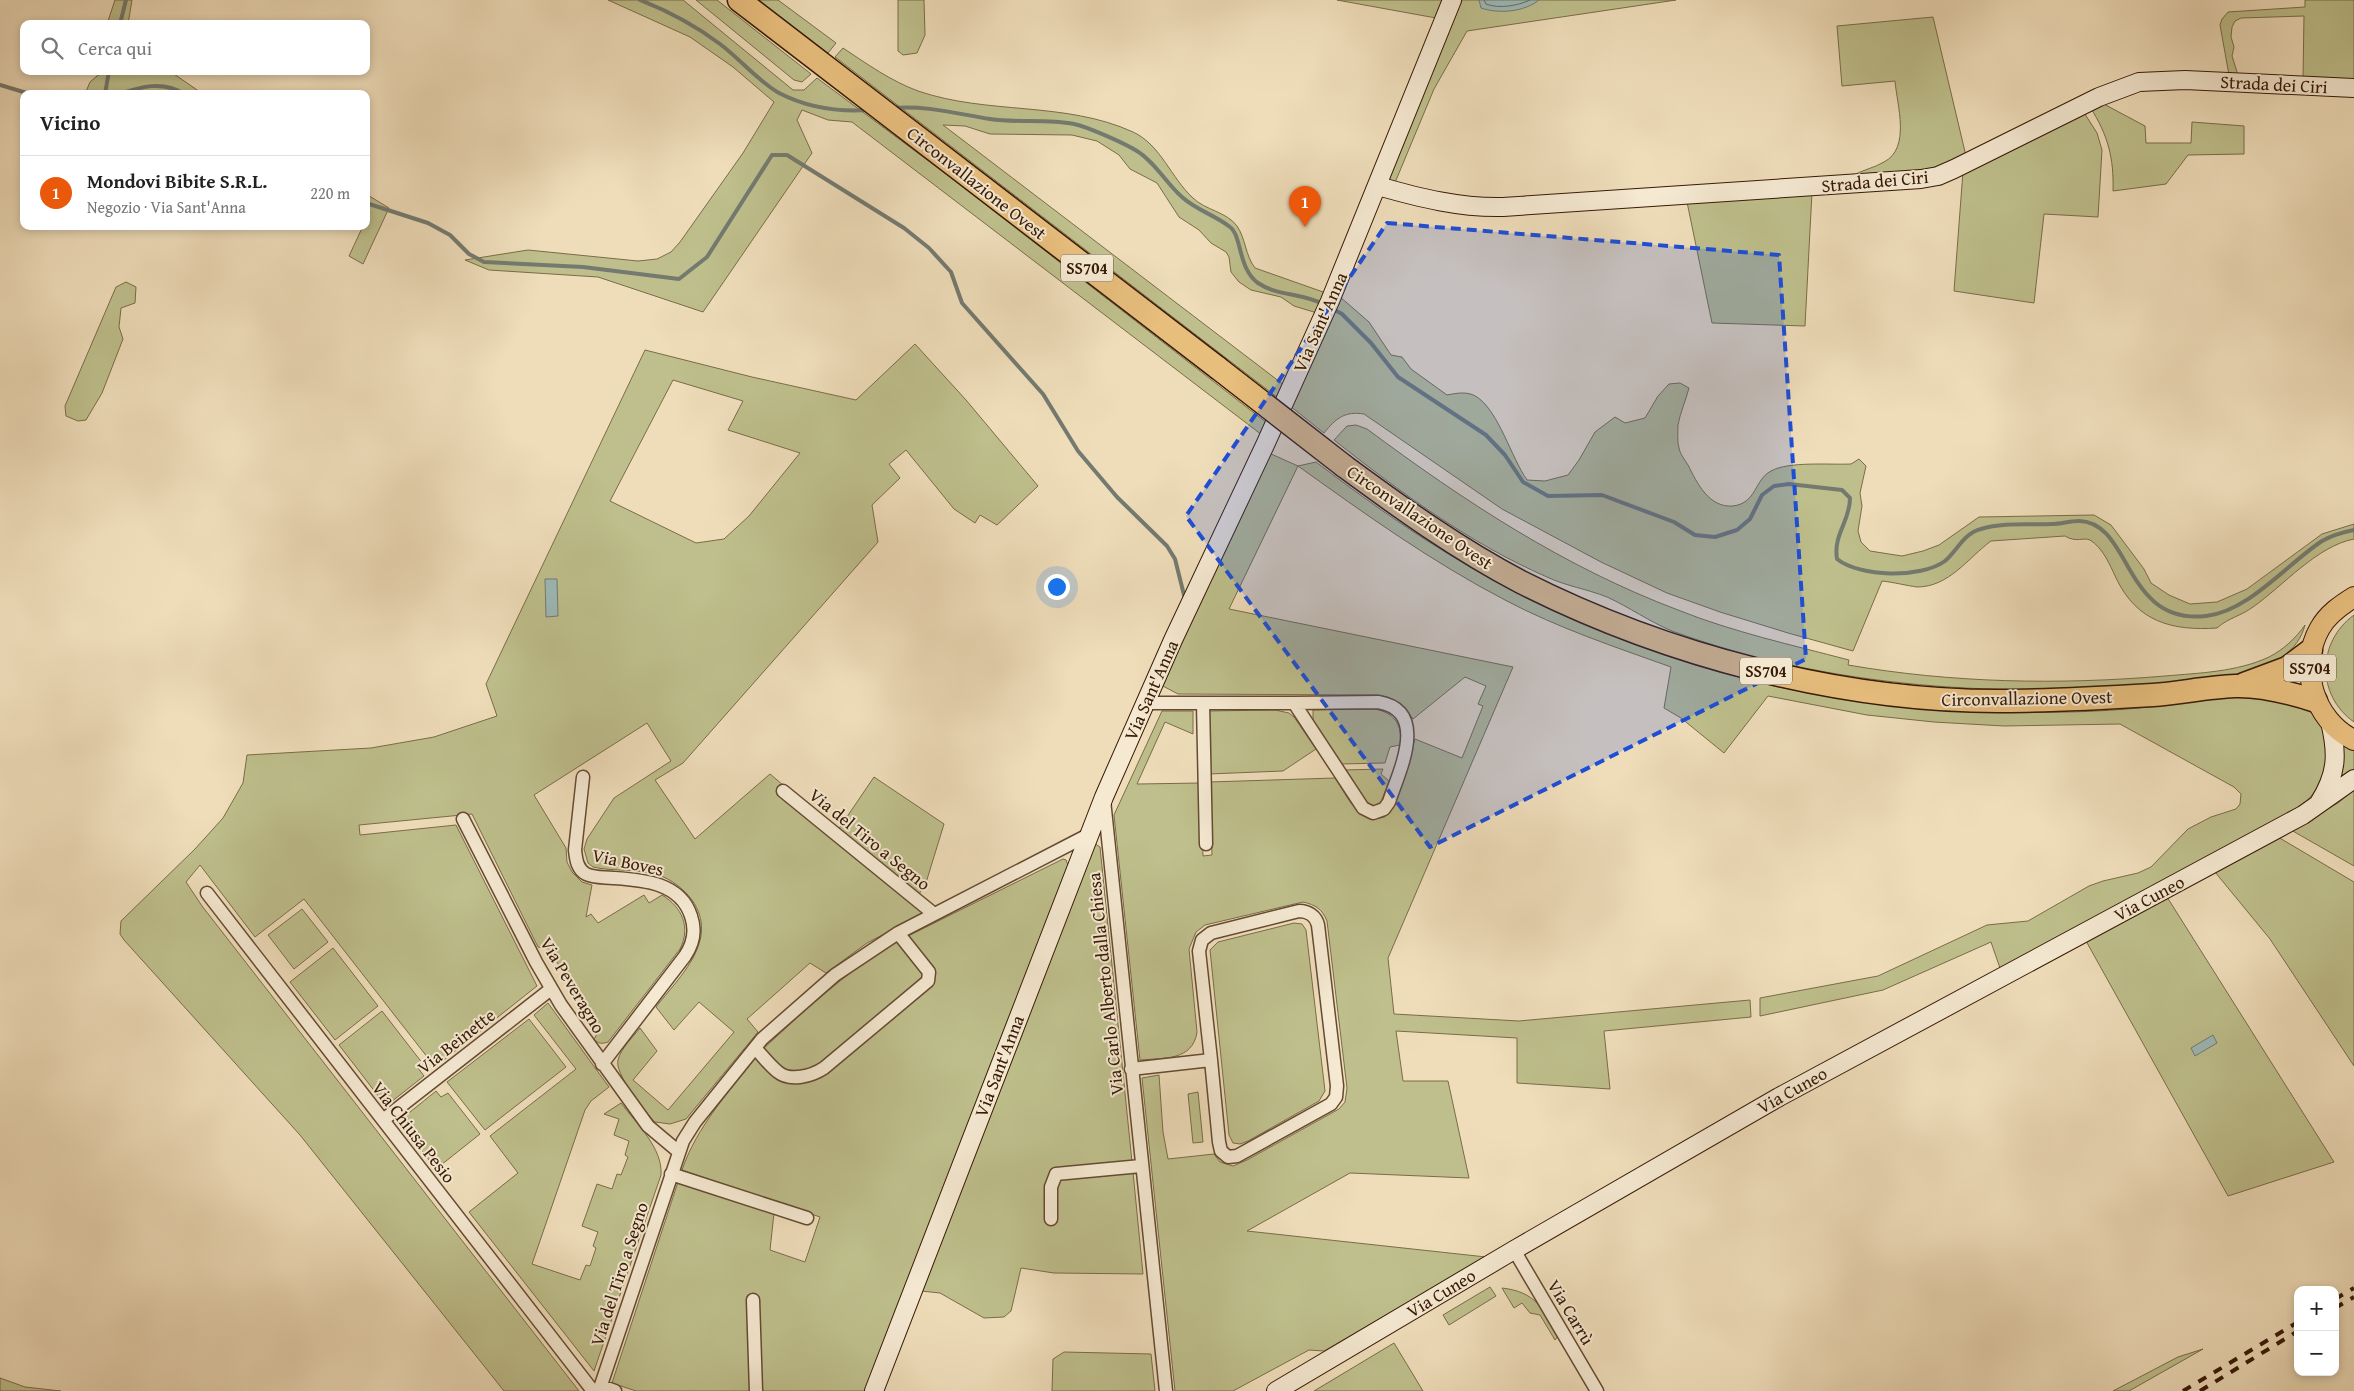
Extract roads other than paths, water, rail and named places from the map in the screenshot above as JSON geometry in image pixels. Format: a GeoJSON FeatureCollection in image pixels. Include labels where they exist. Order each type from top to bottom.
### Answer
{"type":"FeatureCollection","features":[{"type":"Feature","properties":{"kind":"highway","name":"Circonvallazione Ovest"},"geometry":{"type":"LineString","coordinates":[[739,0],[1344,466],[1411,515],[1520,581],[1597,616],[1679,647],[1755,669],[1872,692],[1958,700],[2050,701],[2154,695],[2237,686]]}},
{"type":"Feature","properties":{"kind":"highway","name":"SS704"},"geometry":{"type":"LineString","coordinates":[[2237,686],[2286,668],[2312,650]]}},
{"type":"Feature","properties":{"kind":"highway","name":"SS704"},"geometry":{"type":"LineString","coordinates":[[2237,686],[2284,692],[2316,700]]}},
{"type":"Feature","properties":{"kind":"main road","name":"SS704"},"geometry":{"type":"LineString","coordinates":[[2354,597],[2336,608],[2320,627],[2312,650],[2310,676],[2316,700],[2330,722],[2346,736],[2354,740]]}},
{"type":"Feature","properties":{"kind":"street","name":"Via Sant'Anna"},"geometry":{"type":"LineString","coordinates":[[874,1391],[1088,835],[1327,306],[1378,186],[1452,0]]}},
{"type":"Feature","properties":{"kind":"street","name":"Strada dei Ciri"},"geometry":{"type":"LineString","coordinates":[[1378,186],[1431,201],[1467,206],[1496,207],[1549,206],[1921,179],[1938,176],[1954,169],[2099,97],[2139,82],[2185,80],[2354,88]]}},
{"type":"Feature","properties":{"kind":"street"},"geometry":{"type":"LineString","coordinates":[[1146,703],[1378,702],[1390,705],[1399,712],[1407,726],[1408,741],[1389,802],[1384,809],[1373,813],[1363,808],[1294,703]]}},
{"type":"Feature","properties":{"kind":"street"},"geometry":{"type":"LineString","coordinates":[[1203,703],[1206,844]]}},
{"type":"Feature","properties":{"kind":"street"},"geometry":{"type":"LineString","coordinates":[[2317,806],[2329,786],[2335,765],[2335,744],[2330,722]]}},
{"type":"Feature","properties":{"kind":"street","name":"Via Boves"},"geometry":{"type":"LineString","coordinates":[[582,776],[576,850],[577,862],[581,869],[592,876],[650,881],[664,886],[676,894],[686,906],[690,912],[694,929],[692,942],[685,956],[602,1064]]}},
{"type":"Feature","properties":{"kind":"street","name":"Via Cuneo"},"geometry":{"type":"LineString","coordinates":[[1276,1391],[1514,1250],[1779,1097],[2317,806],[2354,779]]}},
{"type":"Feature","properties":{"kind":"street","name":"Via del Tiro a Segno"},"geometry":{"type":"LineString","coordinates":[[783,791],[934,914]]}},
{"type":"Feature","properties":{"kind":"street","name":"Via Carlo Alberto dalla Chiesa"},"geometry":{"type":"LineString","coordinates":[[1104,797],[1141,1166],[1166,1391]]}},
{"type":"Feature","properties":{"kind":"street","name":"Via Peveragno"},"geometry":{"type":"LineString","coordinates":[[463,819],[551,989],[602,1064],[648,1126],[679,1152]]}},
{"type":"Feature","properties":{"kind":"street","name":"Via del Tiro a Segno"},"geometry":{"type":"LineString","coordinates":[[598,1389],[679,1152],[695,1122],[755,1048],[835,975],[898,933],[1088,835]]}},
{"type":"Feature","properties":{"kind":"street","name":"Via Chiusa Pesio"},"geometry":{"type":"LineString","coordinates":[[208,893],[383,1120],[598,1389]]}},
{"type":"Feature","properties":{"kind":"street"},"geometry":{"type":"LineString","coordinates":[[1299,912],[1309,913],[1318,925],[1337,1086],[1334,1100],[1237,1156],[1228,1157],[1221,1151],[1219,1142],[1211,1060],[1199,951],[1202,940],[1211,933],[1299,912]]}},
{"type":"Feature","properties":{"kind":"street"},"geometry":{"type":"LineString","coordinates":[[755,1048],[778,1072],[783,1074],[809,1076],[824,1068],[928,980],[929,972],[898,933]]}},
{"type":"Feature","properties":{"kind":"street","name":"Via Beinette"},"geometry":{"type":"LineString","coordinates":[[383,1120],[551,989]]}},
{"type":"Feature","properties":{"kind":"street"},"geometry":{"type":"LineString","coordinates":[[1131,1070],[1211,1060]]}},
{"type":"Feature","properties":{"kind":"street"},"geometry":{"type":"LineString","coordinates":[[1051,1219],[1051,1187],[1053,1177],[1056,1174],[1141,1166]]}},
{"type":"Feature","properties":{"kind":"street"},"geometry":{"type":"LineString","coordinates":[[671,1174],[808,1218]]}},
{"type":"Feature","properties":{"kind":"street","name":"Via Carrù"},"geometry":{"type":"LineString","coordinates":[[1514,1250],[1597,1391]]}},
{"type":"Feature","properties":{"kind":"street"},"geometry":{"type":"LineString","coordinates":[[753,1300],[756,1391]]}},
{"type":"Feature","properties":{"kind":"street"},"geometry":{"type":"LineString","coordinates":[[598,1389],[615,1391]]}},
{"type":"Feature","properties":{"kind":"water"},"geometry":{"type":"Polygon","coordinates":[[[1479,0],[1539,0],[1519,9],[1496,11],[1481,8],[1479,0]]]}},
{"type":"Feature","properties":{"kind":"water"},"geometry":{"type":"Polygon","coordinates":[[[545,579],[557,579],[558,616],[546,617],[545,579]]]}},
{"type":"Feature","properties":{"kind":"water"},"geometry":{"type":"Polygon","coordinates":[[[2213,1035],[2217,1043],[2195,1056],[2191,1048],[2213,1035]]]}},
{"type":"Feature","properties":{"kind":"waterway"},"geometry":{"type":"LineString","coordinates":[[121,20],[126,0]]}},
{"type":"Feature","properties":{"kind":"waterway"},"geometry":{"type":"LineString","coordinates":[[640,0],[681,19],[711,37],[779,93],[823,108],[868,110]]}},
{"type":"Feature","properties":{"kind":"waterway"},"geometry":{"type":"LineString","coordinates":[[106,90],[108,75]]}},
{"type":"Feature","properties":{"kind":"waterway"},"geometry":{"type":"LineString","coordinates":[[0,85],[20,91]]}},
{"type":"Feature","properties":{"kind":"waterway"},"geometry":{"type":"LineString","coordinates":[[132,90],[152,86],[168,87],[176,90]]}},
{"type":"Feature","properties":{"kind":"waterway"},"geometry":{"type":"LineString","coordinates":[[892,108],[930,109],[1000,120],[1074,124],[1115,140],[1143,156],[1187,202],[1230,227],[1237,238],[1247,270],[1258,283],[1273,290],[1315,300],[1323,304]]}},
{"type":"Feature","properties":{"kind":"waterway"},"geometry":{"type":"LineString","coordinates":[[370,204],[428,223],[450,235],[469,254],[484,262],[583,267],[679,279],[707,257],[772,155],[787,155],[904,228],[929,248],[951,272],[962,303],[1043,394],[1078,451],[1117,497],[1167,546],[1175,559],[1185,599]]}},
{"type":"Feature","properties":{"kind":"waterway"},"geometry":{"type":"LineString","coordinates":[[1331,308],[1342,314],[1371,343],[1398,377],[1486,435],[1505,455],[1523,482],[1548,496],[1602,495],[1674,522],[1695,535],[1715,537],[1737,530],[1750,519],[1762,495],[1774,486],[1789,484],[1842,490],[1850,498],[1847,514],[1837,542],[1837,559],[1847,565],[1860,569],[1890,574],[1921,571],[1934,567],[1945,561],[1970,534],[1989,527],[2079,521],[2096,526],[2110,538],[2143,590],[2159,605],[2179,615],[2206,616],[2222,612],[2252,596],[2322,541],[2329,537],[2354,530]]}},
{"type":"Feature","properties":{"kind":"railway"},"geometry":{"type":"LineString","coordinates":[[2339,1297],[2354,1288]]}},
{"type":"Feature","properties":{"kind":"railway"},"geometry":{"type":"LineString","coordinates":[[2339,1306],[2354,1297]]}},
{"type":"Feature","properties":{"kind":"railway"},"geometry":{"type":"LineString","coordinates":[[2183,1391],[2294,1324]]}},
{"type":"Feature","properties":{"kind":"railway"},"geometry":{"type":"LineString","coordinates":[[2200,1391],[2294,1333]]}},
{"type":"Feature","properties":{"kind":"place","name":"Mondovi Bibite S.R.L."},"geometry":{"type":"Point","coordinates":[1305,227]}}]}
